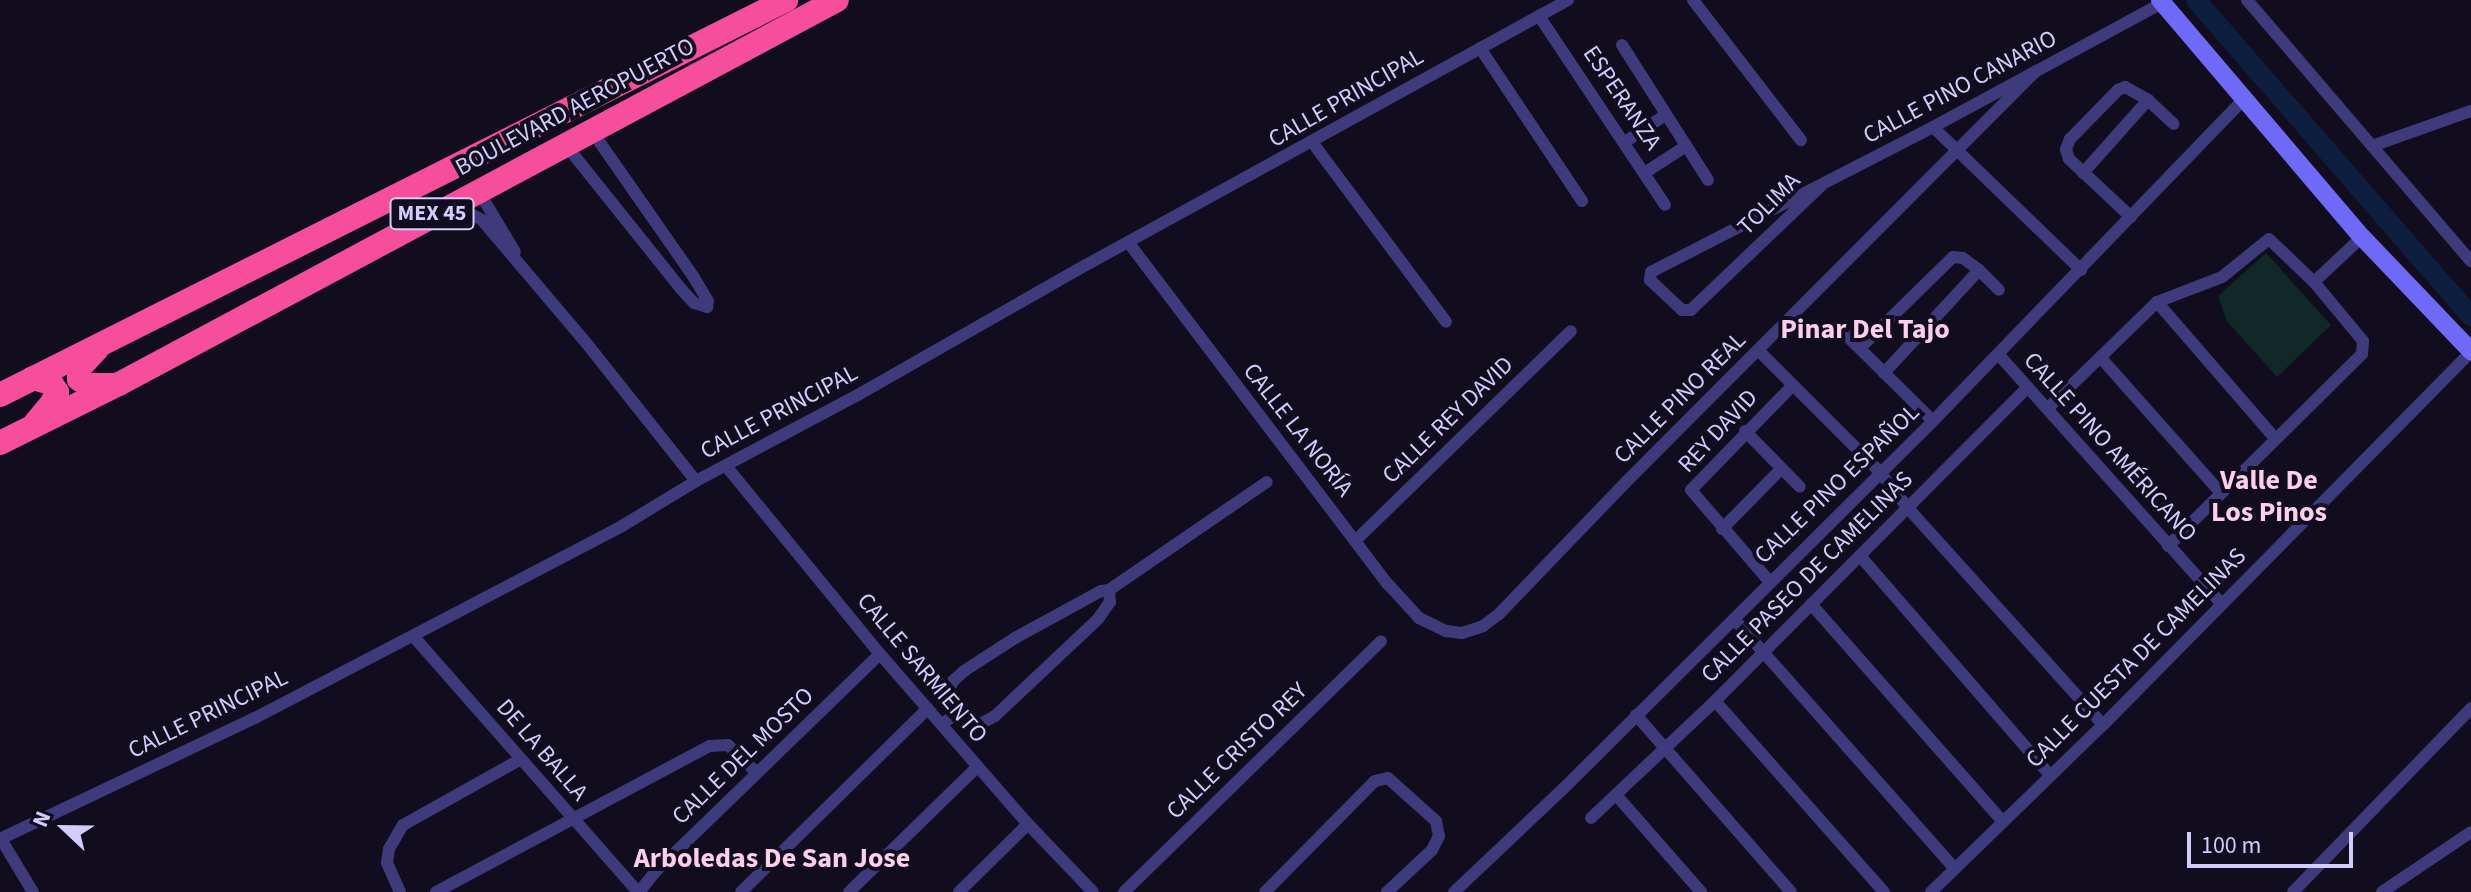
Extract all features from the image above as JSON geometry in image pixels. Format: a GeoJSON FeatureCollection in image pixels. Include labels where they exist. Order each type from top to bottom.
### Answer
{"type":"FeatureCollection","features":[{"type":"Feature","properties":{"kind":"highway","name":"BOULEVARD AEROPUERTO"},"geometry":{"type":"LineString","coordinates":[[0,395],[786,0]]}},
{"type":"Feature","properties":{"kind":"highway","name":"BOULEVARD AEROPUERTO"},"geometry":{"type":"LineString","coordinates":[[0,443],[119,384],[837,0]]}},
{"type":"Feature","properties":{"kind":"highway"},"geometry":{"type":"LineString","coordinates":[[112,337],[83,362],[78,374],[88,385],[119,384]]}},
{"type":"Feature","properties":{"kind":"highway"},"geometry":{"type":"LineString","coordinates":[[28,429],[52,403],[57,392],[51,383],[33,378]]}},
{"type":"Feature","properties":{"kind":"main road"},"geometry":{"type":"LineString","coordinates":[[2161,2],[2362,237],[2471,351]]}},
{"type":"Feature","properties":{"kind":"street","name":"CALLE PRINCIPAL"},"geometry":{"type":"LineString","coordinates":[[0,839],[232,730],[622,526],[696,481],[1568,0]]}},
{"type":"Feature","properties":{"kind":"street"},"geometry":{"type":"LineString","coordinates":[[1693,0],[1801,140]]}},
{"type":"Feature","properties":{"kind":"street"},"geometry":{"type":"LineString","coordinates":[[2247,0],[2471,261]]}},
{"type":"Feature","properties":{"kind":"street","name":"CALLE PINO CANARIO"},"geometry":{"type":"LineString","coordinates":[[1821,186],[2161,2]]}},
{"type":"Feature","properties":{"kind":"street","name":"ESPERANZA"},"geometry":{"type":"LineString","coordinates":[[1539,16],[1646,172],[1665,205]]}},
{"type":"Feature","properties":{"kind":"street"},"geometry":{"type":"LineString","coordinates":[[1622,45],[1708,180]]}},
{"type":"Feature","properties":{"kind":"street"},"geometry":{"type":"LineString","coordinates":[[1480,48],[1582,201]]}},
{"type":"Feature","properties":{"kind":"street","name":"CALLE PINO REAL"},"geometry":{"type":"LineString","coordinates":[[1446,631],[1462,633],[1483,626],[1499,614],[2036,71]]}},
{"type":"Feature","properties":{"kind":"street"},"geometry":{"type":"LineString","coordinates":[[2131,217],[2069,159],[2066,149],[2070,139],[2118,90],[2125,87],[2148,100],[2174,124]]}},
{"type":"Feature","properties":{"kind":"street","name":"CALLE PINO ESPAÑOL"},"geometry":{"type":"LineString","coordinates":[[1454,892],[1999,355],[2244,99]]}},
{"type":"Feature","properties":{"kind":"street"},"geometry":{"type":"LineString","coordinates":[[2083,173],[2148,100]]}},
{"type":"Feature","properties":{"kind":"street"},"geometry":{"type":"LineString","coordinates":[[2372,146],[2471,111]]}},
{"type":"Feature","properties":{"kind":"street"},"geometry":{"type":"LineString","coordinates":[[1625,142],[1665,115]]}},
{"type":"Feature","properties":{"kind":"street"},"geometry":{"type":"LineString","coordinates":[[1933,127],[2081,270]]}},
{"type":"Feature","properties":{"kind":"street"},"geometry":{"type":"LineString","coordinates":[[565,144],[681,289],[694,303],[707,307],[708,301],[693,276],[591,130]]}},
{"type":"Feature","properties":{"kind":"street"},"geometry":{"type":"LineString","coordinates":[[1312,142],[1446,322]]}},
{"type":"Feature","properties":{"kind":"street"},"geometry":{"type":"LineString","coordinates":[[1646,172],[1686,146]]}},
{"type":"Feature","properties":{"kind":"street","name":"TOLIMA"},"geometry":{"type":"LineString","coordinates":[[1821,186],[1691,310],[1682,310],[1650,280],[1651,272],[1821,186]]}},
{"type":"Feature","properties":{"kind":"street"},"geometry":{"type":"LineString","coordinates":[[478,190],[528,276]]}},
{"type":"Feature","properties":{"kind":"street"},"geometry":{"type":"LineString","coordinates":[[451,204],[476,215],[696,481]]}},
{"type":"Feature","properties":{"kind":"street"},"geometry":{"type":"LineString","coordinates":[[2314,282],[2362,237]]}},
{"type":"Feature","properties":{"kind":"street"},"geometry":{"type":"LineString","coordinates":[[2048,408],[2157,302],[2222,277],[2269,239],[2314,282],[2364,347],[2362,354],[2168,546]]}},
{"type":"Feature","properties":{"kind":"street","name":"CALLE LA NORÍA"},"geometry":{"type":"LineString","coordinates":[[1128,242],[1355,541],[1419,618],[1446,631]]}},
{"type":"Feature","properties":{"kind":"street"},"geometry":{"type":"LineString","coordinates":[[1860,348],[1948,260],[1963,258],[1999,290]]}},
{"type":"Feature","properties":{"kind":"street"},"geometry":{"type":"LineString","coordinates":[[1884,373],[1979,270]]}},
{"type":"Feature","properties":{"kind":"street"},"geometry":{"type":"LineString","coordinates":[[2157,302],[2275,438]]}},
{"type":"Feature","properties":{"kind":"street","name":"CALLE REY DAVID"},"geometry":{"type":"LineString","coordinates":[[1355,541],[1571,331]]}},
{"type":"Feature","properties":{"kind":"street"},"geometry":{"type":"LineString","coordinates":[[1842,331],[1933,421]]}},
{"type":"Feature","properties":{"kind":"street"},"geometry":{"type":"LineString","coordinates":[[1759,351],[1879,471],[1907,507],[2103,725]]}},
{"type":"Feature","properties":{"kind":"street","name":"CALLE CUESTA DE CAMELINAS"},"geometry":{"type":"LineString","coordinates":[[1931,892],[2103,725],[2471,351]]}},
{"type":"Feature","properties":{"kind":"street","name":"CALLE PINO AMÉRICANO"},"geometry":{"type":"LineString","coordinates":[[1999,355],[2222,604]]}},
{"type":"Feature","properties":{"kind":"street"},"geometry":{"type":"LineString","coordinates":[[2101,358],[2221,493]]}},
{"type":"Feature","properties":{"kind":"street","name":"REY DAVID"},"geometry":{"type":"LineString","coordinates":[[1769,581],[1693,494],[1692,485],[1793,385]]}},
{"type":"Feature","properties":{"kind":"street","name":"CALLE PASEO DE CAMELINAS"},"geometry":{"type":"LineString","coordinates":[[1591,818],[1715,701],[2028,387]]}},
{"type":"Feature","properties":{"kind":"street"},"geometry":{"type":"LineString","coordinates":[[1745,431],[1800,487]]}},
{"type":"Feature","properties":{"kind":"street","name":"CALLE SARMIENTO"},"geometry":{"type":"LineString","coordinates":[[726,466],[977,767],[1093,892]]}},
{"type":"Feature","properties":{"kind":"street"},"geometry":{"type":"LineString","coordinates":[[1722,529],[1781,469]]}},
{"type":"Feature","properties":{"kind":"street"},"geometry":{"type":"LineString","coordinates":[[1109,590],[1110,602],[1098,619],[995,716],[980,724],[957,712],[948,693],[957,676],[1015,638],[1101,591],[1109,590],[1267,482]]}},
{"type":"Feature","properties":{"kind":"street"},"geometry":{"type":"LineString","coordinates":[[1861,557],[2050,775]]}},
{"type":"Feature","properties":{"kind":"street"},"geometry":{"type":"LineString","coordinates":[[1811,604],[2002,821]]}},
{"type":"Feature","properties":{"kind":"street"},"geometry":{"type":"LineString","coordinates":[[1734,619],[1954,868]]}},
{"type":"Feature","properties":{"kind":"street","name":"DE LA BALLA"},"geometry":{"type":"LineString","coordinates":[[414,637],[638,892]]}},
{"type":"Feature","properties":{"kind":"street","name":"CALLE CRISTO REY"},"geometry":{"type":"LineString","coordinates":[[1124,892],[1381,641]]}},
{"type":"Feature","properties":{"kind":"street","name":"CALLE DEL MOSTO"},"geometry":{"type":"LineString","coordinates":[[638,892],[880,654]]}},
{"type":"Feature","properties":{"kind":"street"},"geometry":{"type":"LineString","coordinates":[[1715,701],[1884,892]]}},
{"type":"Feature","properties":{"kind":"street"},"geometry":{"type":"LineString","coordinates":[[741,892],[928,708]]}},
{"type":"Feature","properties":{"kind":"street"},"geometry":{"type":"LineString","coordinates":[[2293,892],[2471,708]]}},
{"type":"Feature","properties":{"kind":"street"},"geometry":{"type":"LineString","coordinates":[[943,724],[957,712]]}},
{"type":"Feature","properties":{"kind":"street"},"geometry":{"type":"LineString","coordinates":[[1636,715],[1663,750],[1791,892]]}},
{"type":"Feature","properties":{"kind":"street"},"geometry":{"type":"LineString","coordinates":[[436,892],[717,743],[728,745],[757,773]]}},
{"type":"Feature","properties":{"kind":"street"},"geometry":{"type":"LineString","coordinates":[[400,892],[389,873],[389,849],[411,818],[521,759]]}},
{"type":"Feature","properties":{"kind":"street"},"geometry":{"type":"LineString","coordinates":[[849,892],[977,767]]}},
{"type":"Feature","properties":{"kind":"street"},"geometry":{"type":"LineString","coordinates":[[1265,892],[1375,781],[1388,778],[1436,821],[1439,836],[1432,850],[1387,892]]}},
{"type":"Feature","properties":{"kind":"street"},"geometry":{"type":"LineString","coordinates":[[1617,796],[1701,892]]}},
{"type":"Feature","properties":{"kind":"street"},"geometry":{"type":"LineString","coordinates":[[959,892],[1028,824]]}},
{"type":"Feature","properties":{"kind":"street"},"geometry":{"type":"LineString","coordinates":[[2382,892],[2471,832]]}},
{"type":"Feature","properties":{"kind":"street"},"geometry":{"type":"LineString","coordinates":[[0,839],[33,892]]}},
{"type":"Feature","properties":{"kind":"green space"},"geometry":{"type":"Polygon","coordinates":[[[2266,253],[2331,325],[2277,377],[2227,321],[2218,296],[2266,253]]]}},
{"type":"Feature","properties":{"kind":"waterway"},"geometry":{"type":"LineString","coordinates":[[2196,0],[2471,316]]}},
{"type":"Feature","properties":{"kind":"district","name":"Pinar Del Tajo"},"geometry":{"type":"Point","coordinates":[1865,329]}},
{"type":"Feature","properties":{"kind":"district","name":"Valle De Los Pinos"},"geometry":{"type":"Point","coordinates":[2269,496]}},
{"type":"Feature","properties":{"kind":"district","name":"Arboledas De San Jose"},"geometry":{"type":"Point","coordinates":[772,858]}}]}
